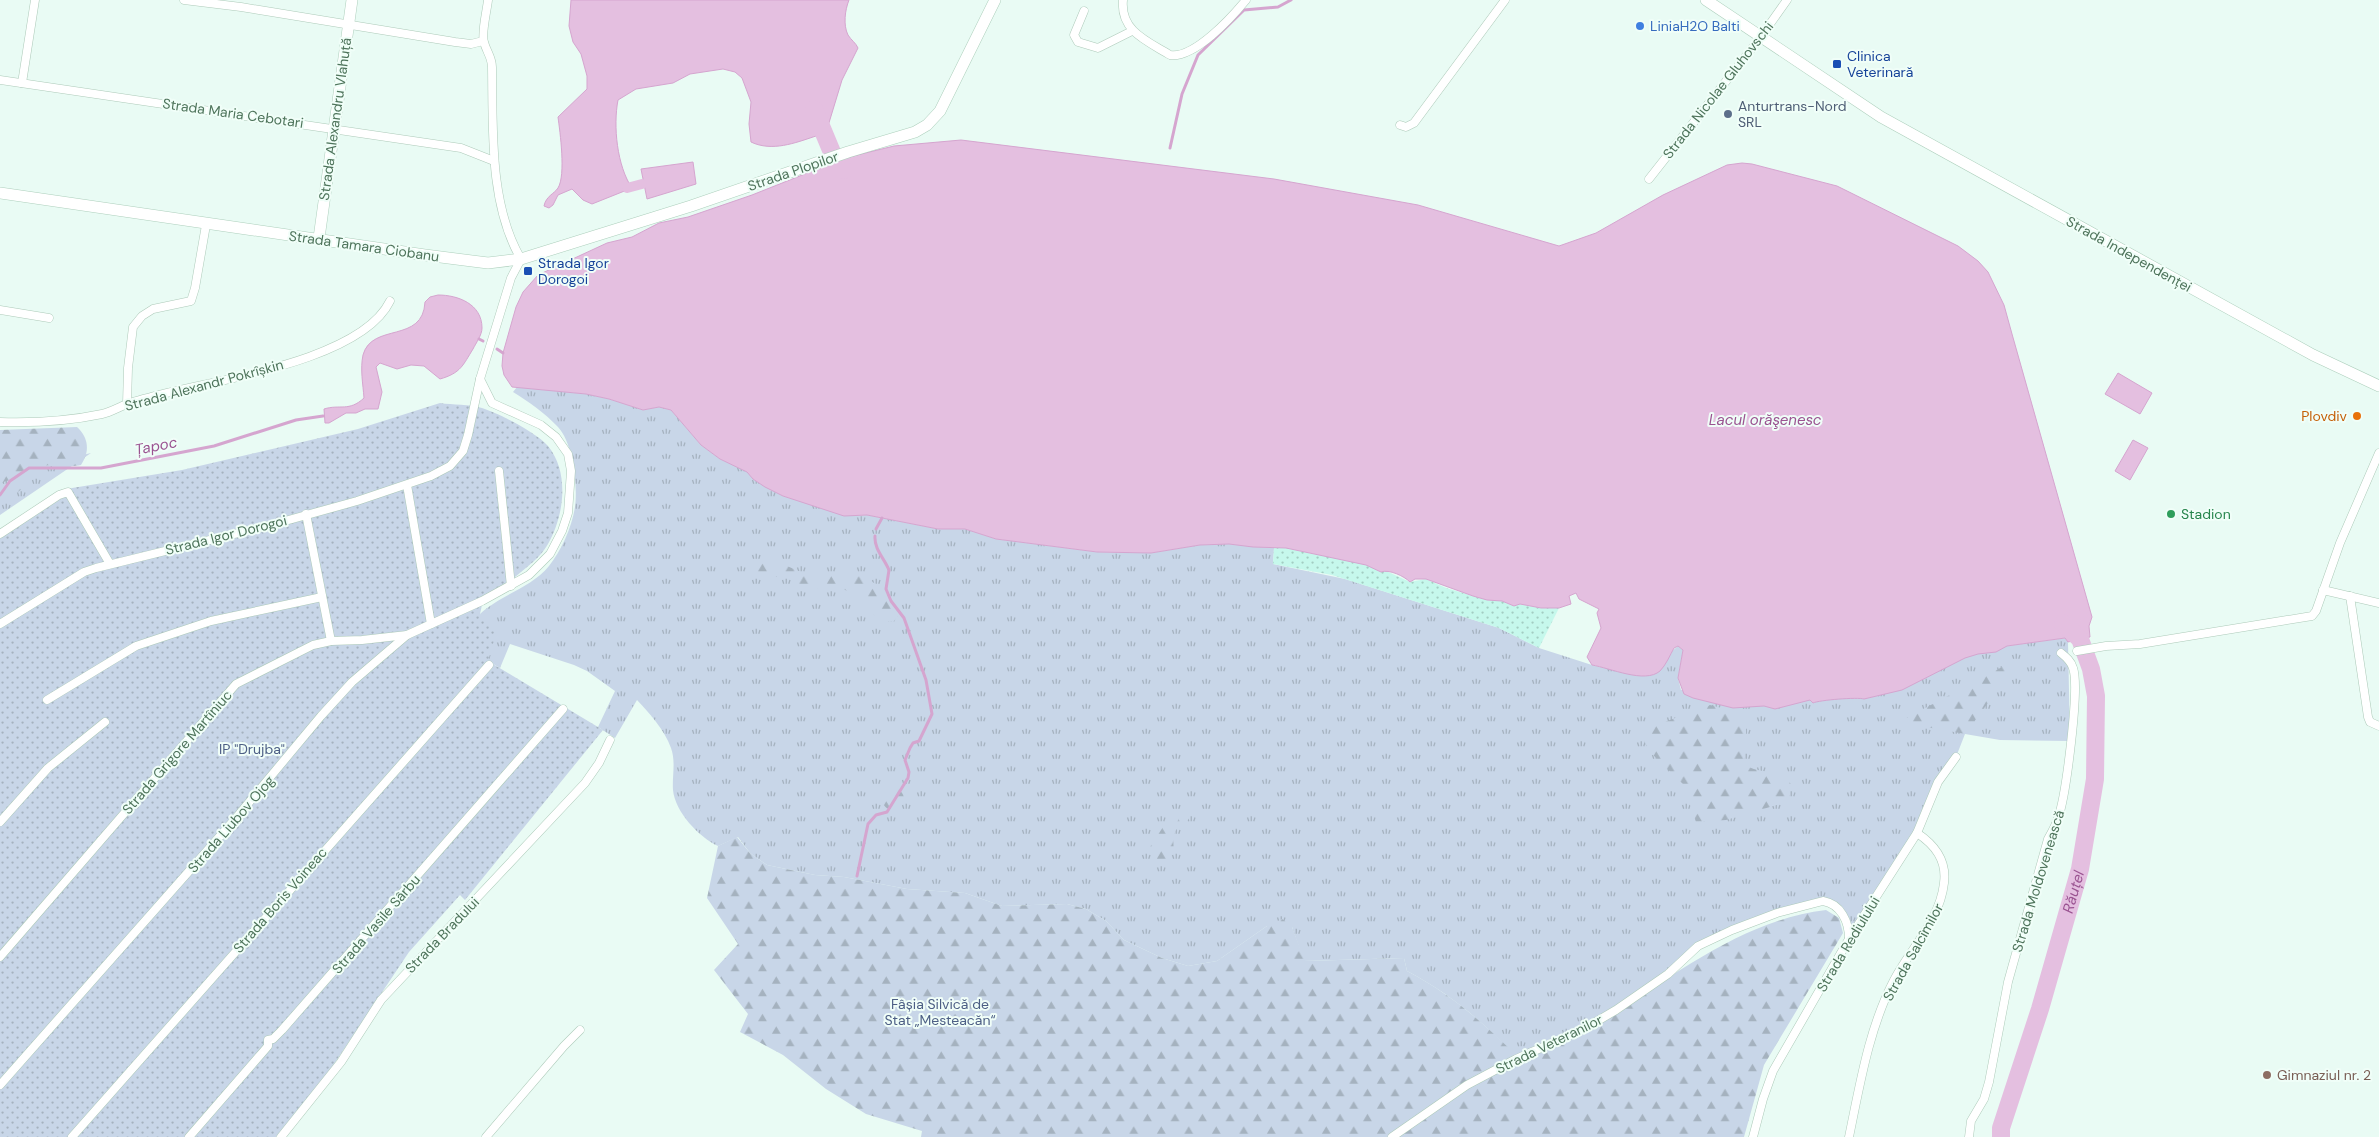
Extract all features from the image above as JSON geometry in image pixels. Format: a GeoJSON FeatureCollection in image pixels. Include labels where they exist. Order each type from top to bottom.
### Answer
{"type":"FeatureCollection","features":[{"type":"Feature","properties":{"kind":"street"},"geometry":{"type":"LineString","coordinates":[[22,83],[35,0]]}},
{"type":"Feature","properties":{"kind":"street"},"geometry":{"type":"LineString","coordinates":[[184,0],[242,4],[471,44],[483,41]]}},
{"type":"Feature","properties":{"kind":"street","name":"Strada Аlexandru Vlahuță"},"geometry":{"type":"LineString","coordinates":[[319,238],[352,0]]}},
{"type":"Feature","properties":{"kind":"street"},"geometry":{"type":"LineString","coordinates":[[488,0],[483,41],[492,60],[491,129],[494,161],[510,241],[521,259]]}},
{"type":"Feature","properties":{"kind":"street","name":"Strada Plopilor"},"geometry":{"type":"LineString","coordinates":[[521,259],[691,206],[848,152],[915,132],[931,122],[940,111],[995,0]]}},
{"type":"Feature","properties":{"kind":"street"},"geometry":{"type":"LineString","coordinates":[[1123,0],[1124,16],[1132,31],[1170,54],[1180,54],[1216,32],[1246,0]]}},
{"type":"Feature","properties":{"kind":"street"},"geometry":{"type":"LineString","coordinates":[[1400,125],[1406,127],[1414,123],[1505,0]]}},
{"type":"Feature","properties":{"kind":"street","name":"Strada Independenței"},"geometry":{"type":"LineString","coordinates":[[1706,0],[1760,38],[1881,117],[2313,355],[2379,386]]}},
{"type":"Feature","properties":{"kind":"street","name":"Strada Nicolae Gluhovschi"},"geometry":{"type":"LineString","coordinates":[[1649,179],[1760,38],[1787,0]]}},
{"type":"Feature","properties":{"kind":"street"},"geometry":{"type":"LineString","coordinates":[[1084,11],[1074,35],[1078,42],[1098,48],[1132,31]]}},
{"type":"Feature","properties":{"kind":"street","name":"Strada Maria Cebotari"},"geometry":{"type":"LineString","coordinates":[[0,80],[461,148],[494,161]]}},
{"type":"Feature","properties":{"kind":"street","name":"Strada Tamara Ciobanu"},"geometry":{"type":"LineString","coordinates":[[0,193],[206,225],[319,238],[425,255],[488,262],[521,259]]}},
{"type":"Feature","properties":{"kind":"street"},"geometry":{"type":"LineString","coordinates":[[127,404],[128,368],[133,327],[142,316],[153,309],[191,301],[206,225]]}},
{"type":"Feature","properties":{"kind":"street","name":"Strada Igor Dorogoi"},"geometry":{"type":"LineString","coordinates":[[0,624],[84,572],[267,526],[357,501],[407,485],[442,471],[456,461],[463,451],[480,379],[511,278],[521,259]]}},
{"type":"Feature","properties":{"kind":"street","name":"Strada Alexandr Pokrîșkin"},"geometry":{"type":"LineString","coordinates":[[0,422],[22,423],[103,413],[127,404],[279,366],[331,348],[369,327],[383,313],[390,301]]}},
{"type":"Feature","properties":{"kind":"street"},"geometry":{"type":"LineString","coordinates":[[0,310],[49,318]]}},
{"type":"Feature","properties":{"kind":"street","name":"Strada Liubov Ojog"},"geometry":{"type":"LineString","coordinates":[[0,1086],[242,812],[321,716],[352,682],[406,635],[482,601],[536,570],[557,543],[568,512],[571,471],[568,454],[556,437],[541,425],[492,403],[480,379]]}},
{"type":"Feature","properties":{"kind":"street"},"geometry":{"type":"LineString","coordinates":[[2077,651],[2096,647],[2140,644],[2274,624],[2302,619],[2314,614],[2340,543],[2379,453]]}},
{"type":"Feature","properties":{"kind":"street"},"geometry":{"type":"LineString","coordinates":[[499,471],[510,586]]}},
{"type":"Feature","properties":{"kind":"street"},"geometry":{"type":"LineString","coordinates":[[407,485],[431,624]]}},
{"type":"Feature","properties":{"kind":"street"},"geometry":{"type":"LineString","coordinates":[[0,534],[59,495],[68,492],[110,564]]}},
{"type":"Feature","properties":{"kind":"street"},"geometry":{"type":"LineString","coordinates":[[306,514],[331,641]]}},
{"type":"Feature","properties":{"kind":"street"},"geometry":{"type":"LineString","coordinates":[[2323,590],[2379,603]]}},
{"type":"Feature","properties":{"kind":"street"},"geometry":{"type":"LineString","coordinates":[[2350,596],[2368,717],[2370,722],[2379,726]]}},
{"type":"Feature","properties":{"kind":"street"},"geometry":{"type":"LineString","coordinates":[[47,700],[136,646],[211,621],[322,597]]}},
{"type":"Feature","properties":{"kind":"street","name":"Strada Grigore Martîniuc"},"geometry":{"type":"LineString","coordinates":[[0,957],[236,684],[313,645],[331,641],[406,635]]}},
{"type":"Feature","properties":{"kind":"street","name":"Strada Moldovenească"},"geometry":{"type":"LineString","coordinates":[[1968,1137],[1971,1120],[1984,1099],[2010,973],[2048,839],[2058,818],[2063,799],[2072,730],[2075,681],[2074,669],[2070,660],[2061,653]]}},
{"type":"Feature","properties":{"kind":"street","name":"Strada Boris Voineac"},"geometry":{"type":"LineString","coordinates":[[72,1137],[489,665]]}},
{"type":"Feature","properties":{"kind":"street","name":"Strada Vasile Sârbu"},"geometry":{"type":"LineString","coordinates":[[188,1137],[268,1046],[268,1040],[273,1039],[282,1030],[563,709]]}},
{"type":"Feature","properties":{"kind":"street"},"geometry":{"type":"LineString","coordinates":[[0,822],[48,768],[105,722]]}},
{"type":"Feature","properties":{"kind":"street","name":"Strada Bradului"},"geometry":{"type":"LineString","coordinates":[[281,1137],[341,1062],[381,1000],[585,783],[599,763],[610,740]]}},
{"type":"Feature","properties":{"kind":"street","name":"Strada Rediulului"},"geometry":{"type":"LineString","coordinates":[[1753,1137],[1770,1077],[1849,939],[1917,833],[1938,782],[1956,757]]}},
{"type":"Feature","properties":{"kind":"street","name":"Strada Salcîmilor"},"geometry":{"type":"LineString","coordinates":[[1850,1137],[1860,1080],[1886,998],[1894,980],[1936,912],[1942,897],[1945,868],[1932,844],[1917,833]]}},
{"type":"Feature","properties":{"kind":"street","name":"Strada Veteranilor"},"geometry":{"type":"LineString","coordinates":[[1392,1137],[1467,1085],[1516,1059],[1582,1030],[1616,1010],[1654,984],[1698,946],[1732,930],[1777,913],[1823,901],[1830,902],[1839,909],[1848,926],[1849,939]]}},
{"type":"Feature","properties":{"kind":"street"},"geometry":{"type":"LineString","coordinates":[[486,1137],[580,1030]]}},
{"type":"Feature","properties":{"kind":"green space"},"geometry":{"type":"Polygon","coordinates":[[[517,387],[586,394],[643,410],[659,407],[671,410],[701,445],[720,459],[748,472],[753,479],[783,496],[855,516],[867,515],[938,529],[965,529],[996,539],[1097,552],[1151,553],[1200,545],[1229,544],[1274,548],[1273,564],[1345,579],[1499,628],[1539,648],[1592,665],[1643,676],[1678,646],[1683,650],[1678,678],[1681,690],[2066,638],[2068,642],[2070,741],[2000,740],[1965,734],[1956,757],[1943,776],[1917,833],[1849,939],[1847,924],[1830,902],[1797,907],[1698,946],[1641,994],[1607,1016],[1518,1058],[1466,1010],[1424,980],[1407,971],[1404,958],[1304,961],[1292,927],[1267,926],[1217,961],[1188,966],[1162,958],[1124,940],[1106,921],[1086,909],[1067,904],[1002,906],[965,893],[907,889],[844,877],[815,875],[767,865],[750,853],[738,837],[718,846],[703,837],[689,823],[678,807],[673,790],[674,764],[668,741],[652,716],[637,700],[615,738],[598,727],[615,691],[587,671],[510,644],[500,668],[488,661],[480,614],[488,607],[525,586],[542,574],[549,566],[558,553],[571,523],[576,498],[571,454],[563,434],[542,412],[513,392],[517,387]]]}},
{"type":"Feature","properties":{"kind":"green space","name":"IP \"Drujba\""},"geometry":{"type":"Polygon","coordinates":[[[440,403],[477,407],[498,414],[535,435],[548,446],[555,457],[562,481],[561,508],[558,521],[548,544],[533,562],[515,577],[517,586],[482,605],[480,614],[496,634],[488,661],[603,730],[465,900],[460,895],[409,952],[332,1067],[276,1137],[0,1137],[0,530],[60,490],[182,470],[358,429],[440,403]]]}},
{"type":"Feature","properties":{"kind":"green space"},"geometry":{"type":"Polygon","coordinates":[[[77,427],[84,436],[87,445],[86,455],[81,465],[39,466],[32,470],[28,475],[27,485],[18,492],[10,480],[0,483],[0,430],[77,427]]]}},
{"type":"Feature","properties":{"kind":"green space"},"geometry":{"type":"Polygon","coordinates":[[[91,453],[0,515],[0,475],[91,453]]]}},
{"type":"Feature","properties":{"kind":"green space"},"geometry":{"type":"Polygon","coordinates":[[[771,559],[803,573],[842,572],[863,577],[876,584],[898,610],[898,616],[894,621],[882,622],[874,615],[865,601],[838,586],[807,590],[787,577],[758,577],[752,566],[758,560],[771,559]]]}},
{"type":"Feature","properties":{"kind":"green space"},"geometry":{"type":"Polygon","coordinates":[[[2016,665],[1965,734],[1899,722],[2004,666],[2016,665]]]}},
{"type":"Feature","properties":{"kind":"green space"},"geometry":{"type":"Polygon","coordinates":[[[1710,705],[1741,713],[1746,726],[1745,765],[1787,776],[1791,785],[1789,797],[1780,804],[1726,820],[1696,822],[1683,784],[1649,751],[1644,741],[1651,727],[1710,705]]]}},
{"type":"Feature","properties":{"kind":"green space"},"geometry":{"type":"Polygon","coordinates":[[[893,788],[903,795],[904,799],[897,809],[893,810],[883,803],[882,799],[889,789],[893,788]]]}},
{"type":"Feature","properties":{"kind":"green space"},"geometry":{"type":"Polygon","coordinates":[[[1187,811],[1190,816],[1189,819],[1178,828],[1173,838],[1173,854],[1164,862],[1160,862],[1149,850],[1150,847],[1165,824],[1177,823],[1180,815],[1187,811]]]}},
{"type":"Feature","properties":{"kind":"green space","name":"Fâșia Silvică de Stat „Mesteacăn“"},"geometry":{"type":"Polygon","coordinates":[[[737,837],[750,853],[767,865],[815,875],[844,877],[907,889],[965,893],[1002,906],[1067,904],[1086,909],[1106,921],[1124,940],[1162,958],[1188,966],[1217,961],[1267,926],[1282,919],[1292,927],[1305,961],[1404,958],[1407,971],[1424,980],[1466,1010],[1518,1057],[1597,1021],[1712,951],[1767,925],[1796,916],[1826,910],[1839,918],[1843,933],[1764,1065],[1744,1137],[921,1137],[922,1131],[866,1114],[826,1089],[783,1055],[740,1032],[748,1014],[714,970],[738,944],[707,898],[718,846],[737,837]]]}},
{"type":"Feature","properties":{"kind":"sand"},"geometry":{"type":"Polygon","coordinates":[[[1274,548],[1286,548],[1364,561],[1410,582],[1426,579],[1446,588],[1487,600],[1502,601],[1514,606],[1520,604],[1541,608],[1559,608],[1539,648],[1499,628],[1332,575],[1273,564],[1274,548]]]}},
{"type":"Feature","properties":{"kind":"water"},"geometry":{"type":"Polygon","coordinates":[[[571,0],[849,0],[845,27],[848,35],[858,48],[842,80],[828,126],[824,127],[824,131],[816,132],[816,136],[784,145],[767,146],[751,142],[749,124],[751,102],[742,78],[735,72],[723,69],[690,74],[673,83],[636,89],[618,100],[616,122],[620,157],[623,169],[632,188],[592,204],[583,200],[572,189],[558,195],[553,205],[549,208],[544,206],[545,203],[548,197],[558,188],[562,174],[558,117],[587,89],[587,76],[581,54],[573,42],[569,26],[571,0]]]}},
{"type":"Feature","properties":{"kind":"water","name":"Lacul orăşenesc"},"geometry":{"type":"Polygon","coordinates":[[[961,140],[1274,179],[1418,205],[1559,246],[1596,233],[1663,195],[1727,165],[1752,164],[1837,186],[1958,246],[1978,261],[1988,272],[2004,305],[2092,617],[2089,626],[2090,637],[2068,642],[2065,638],[2007,646],[1996,652],[1965,658],[1902,690],[1864,699],[1838,699],[1813,703],[1810,700],[1775,709],[1764,706],[1733,708],[1684,694],[1678,678],[1683,650],[1678,646],[1674,648],[1662,669],[1654,675],[1637,676],[1592,665],[1587,657],[1601,628],[1597,613],[1599,609],[1579,599],[1576,593],[1569,596],[1571,604],[1559,608],[1541,608],[1520,604],[1514,606],[1502,601],[1487,600],[1473,596],[1426,579],[1415,579],[1410,582],[1404,577],[1388,571],[1381,572],[1366,565],[1286,548],[1229,544],[1200,545],[1151,553],[1097,552],[996,539],[965,529],[938,529],[867,515],[844,516],[783,496],[765,487],[753,479],[747,472],[720,459],[701,445],[671,410],[659,407],[643,410],[586,394],[512,387],[504,375],[502,366],[503,353],[516,307],[523,292],[538,275],[607,243],[632,237],[659,223],[688,217],[752,195],[845,158],[894,146],[961,140]]]}},
{"type":"Feature","properties":{"kind":"water"},"geometry":{"type":"Polygon","coordinates":[[[693,162],[696,184],[647,199],[641,169],[693,162]]]}},
{"type":"Feature","properties":{"kind":"water"},"geometry":{"type":"Polygon","coordinates":[[[446,295],[468,302],[478,313],[481,320],[482,331],[480,336],[461,368],[453,374],[440,379],[424,366],[411,365],[397,369],[380,363],[376,367],[382,392],[378,409],[365,409],[356,413],[346,413],[329,423],[325,423],[324,409],[354,405],[364,398],[362,360],[368,345],[376,339],[407,329],[416,323],[422,315],[425,302],[430,297],[446,295]]]}},
{"type":"Feature","properties":{"kind":"water"},"geometry":{"type":"Polygon","coordinates":[[[2118,373],[2152,393],[2140,414],[2105,394],[2118,373]]]}},
{"type":"Feature","properties":{"kind":"water"},"geometry":{"type":"Polygon","coordinates":[[[2133,440],[2148,448],[2130,480],[2115,471],[2133,440]]]}},
{"type":"Feature","properties":{"kind":"waterway"},"geometry":{"type":"LineString","coordinates":[[1170,148],[1182,94],[1198,55],[1244,10],[1278,7],[1291,0]]}},
{"type":"Feature","properties":{"kind":"waterway","name":"Răuțel"},"geometry":{"type":"LineString","coordinates":[[814,109],[836,162],[844,170]]}},
{"type":"Feature","properties":{"kind":"waterway"},"geometry":{"type":"LineString","coordinates":[[627,188],[642,184]]}},
{"type":"Feature","properties":{"kind":"waterway"},"geometry":{"type":"LineString","coordinates":[[479,339],[483,341]]}},
{"type":"Feature","properties":{"kind":"waterway"},"geometry":{"type":"LineString","coordinates":[[497,349],[503,353]]}},
{"type":"Feature","properties":{"kind":"waterway","name":"Țapoc"},"geometry":{"type":"LineString","coordinates":[[0,495],[10,481],[29,468],[101,468],[214,446],[296,420],[323,416]]}},
{"type":"Feature","properties":{"kind":"waterway"},"geometry":{"type":"LineString","coordinates":[[876,529],[882,518]]}},
{"type":"Feature","properties":{"kind":"waterway"},"geometry":{"type":"LineString","coordinates":[[857,876],[868,824],[876,815],[887,812],[908,778],[909,772],[905,760],[913,743],[919,741],[932,714],[926,680],[904,618],[891,601],[886,589],[889,570],[878,549],[875,536]]}},
{"type":"Feature","properties":{"kind":"waterway","name":"Răuțel"},"geometry":{"type":"LineString","coordinates":[[2001,1137],[2001,1128],[2040,1009],[2080,869],[2095,779],[2096,696],[2091,669],[2080,639],[2063,623]]}},
{"type":"Feature","properties":{"kind":"place","name":"LiniaH2O Balti"},"geometry":{"type":"Point","coordinates":[1640,26]}},
{"type":"Feature","properties":{"kind":"place","name":"Clinica Veterinară"},"geometry":{"type":"Point","coordinates":[1837,64]}},
{"type":"Feature","properties":{"kind":"place","name":"Anturtrans-Nord SRL"},"geometry":{"type":"Point","coordinates":[1728,114]}},
{"type":"Feature","properties":{"kind":"place","name":"Strada Igor Dorogoi"},"geometry":{"type":"Point","coordinates":[528,271]}},
{"type":"Feature","properties":{"kind":"place","name":"Plovdiv"},"geometry":{"type":"Point","coordinates":[2357,416]}},
{"type":"Feature","properties":{"kind":"place","name":"Stadion"},"geometry":{"type":"Point","coordinates":[2171,514]}},
{"type":"Feature","properties":{"kind":"place","name":"Gimnaziul nr. 2"},"geometry":{"type":"Point","coordinates":[2267,1075]}}]}
